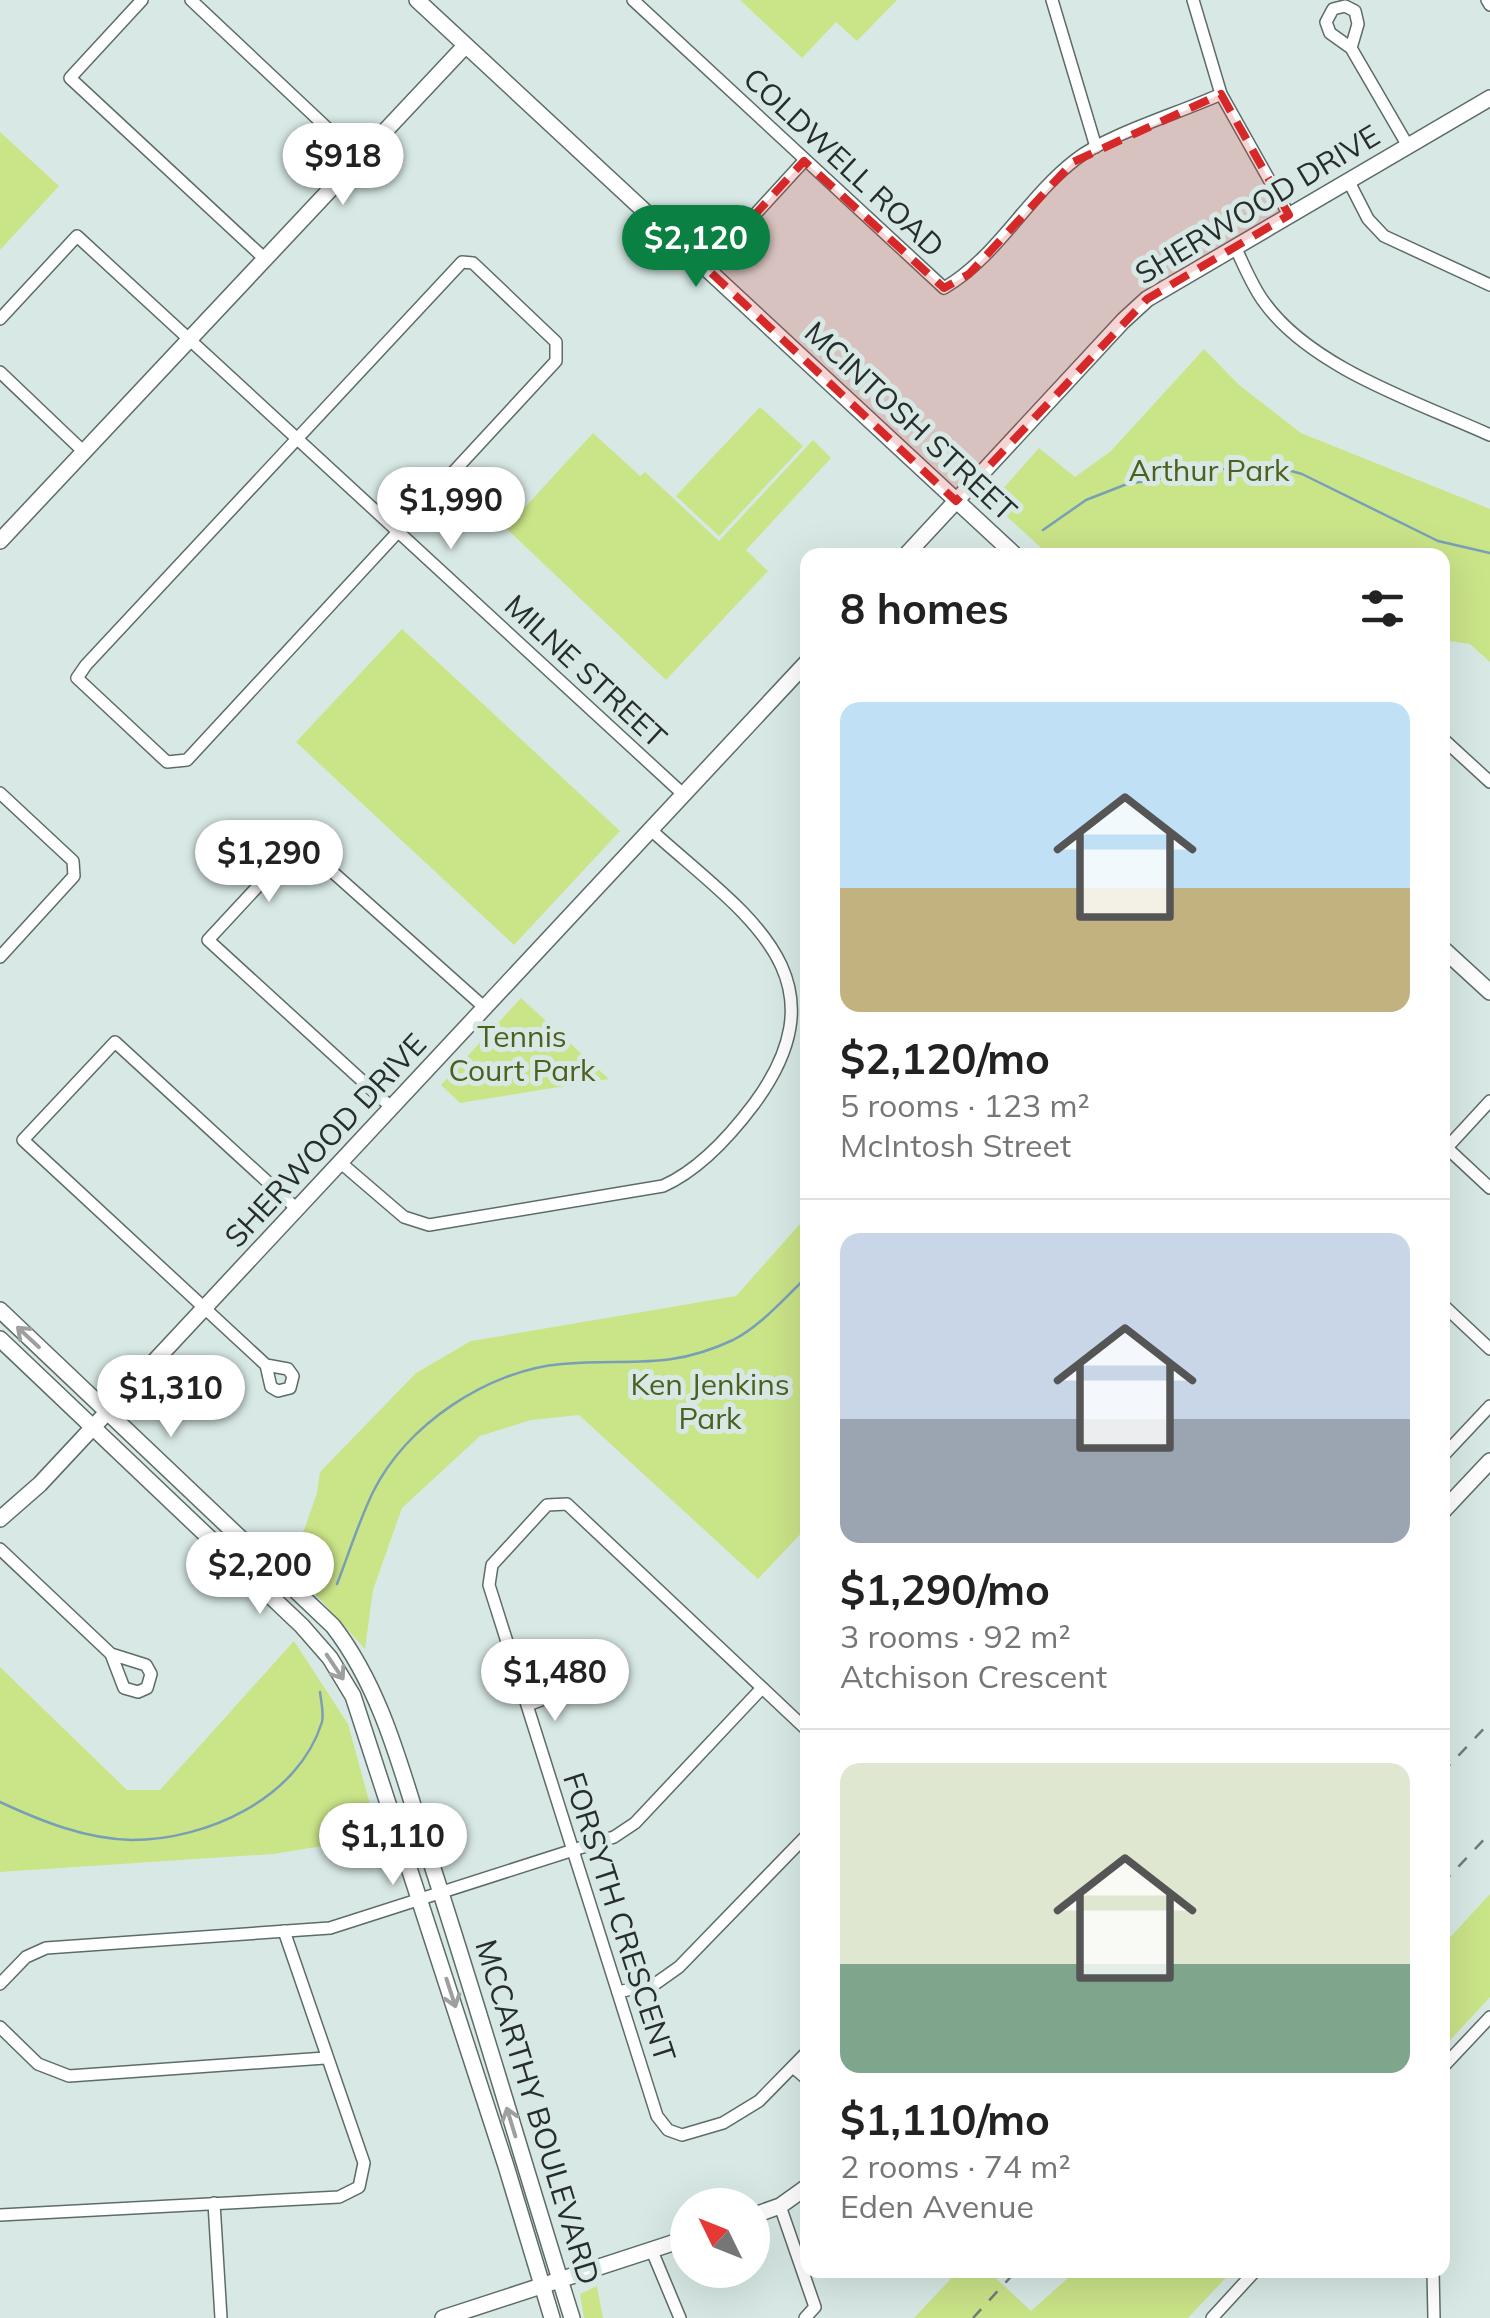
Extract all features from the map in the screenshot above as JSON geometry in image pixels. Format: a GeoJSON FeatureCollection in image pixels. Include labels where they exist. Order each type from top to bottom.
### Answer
{"type":"FeatureCollection","features":[{"type":"Feature","properties":{"kind":"street"},"geometry":{"type":"LineString","coordinates":[[142,0],[70,78],[266,259]]}},
{"type":"Feature","properties":{"kind":"street"},"geometry":{"type":"LineString","coordinates":[[190,0],[358,158]]}},
{"type":"Feature","properties":{"kind":"street","name":"MCINTOSH STREET"},"geometry":{"type":"LineString","coordinates":[[417,0],[1007,548]]}},
{"type":"Feature","properties":{"kind":"street","name":"COLDWELL ROAD"},"geometry":{"type":"LineString","coordinates":[[633,0],[944,288],[969,274],[1072,162],[1096,146],[1221,94]]}},
{"type":"Feature","properties":{"kind":"street"},"geometry":{"type":"LineString","coordinates":[[1052,0],[1096,146]]}},
{"type":"Feature","properties":{"kind":"street"},"geometry":{"type":"LineString","coordinates":[[1193,0],[1221,94],[1289,215]]}},
{"type":"Feature","properties":{"kind":"street"},"geometry":{"type":"LineString","coordinates":[[0,541],[465,46]]}},
{"type":"Feature","properties":{"kind":"street"},"geometry":{"type":"LineString","coordinates":[[1351,48],[1408,146]]}},
{"type":"Feature","properties":{"kind":"street","name":"SHERWOOD DRIVE"},"geometry":{"type":"LineString","coordinates":[[912,548],[1122,321],[1148,298],[1490,98]]}},
{"type":"Feature","properties":{"kind":"street"},"geometry":{"type":"LineString","coordinates":[[706,268],[804,161]]}},
{"type":"Feature","properties":{"kind":"street"},"geometry":{"type":"LineString","coordinates":[[1348,180],[1368,219],[1384,236],[1490,284]]}},
{"type":"Feature","properties":{"kind":"street","name":"MILNE STREET"},"geometry":{"type":"LineString","coordinates":[[0,319],[77,236],[684,795]]}},
{"type":"Feature","properties":{"kind":"street"},"geometry":{"type":"LineString","coordinates":[[1235,247],[1263,302],[1297,338],[1326,360],[1490,435]]}},
{"type":"Feature","properties":{"kind":"street"},"geometry":{"type":"LineString","coordinates":[[462,262],[473,263],[556,342],[556,360],[399,532],[187,760],[167,762],[77,678],[297,437],[462,262]]}},
{"type":"Feature","properties":{"kind":"street"},"geometry":{"type":"LineString","coordinates":[[0,372],[85,453]]}},
{"type":"Feature","properties":{"kind":"street","name":"SHERWOOD DRIVE"},"geometry":{"type":"LineString","coordinates":[[0,1520],[40,1484],[800,670]]}},
{"type":"Feature","properties":{"kind":"street"},"geometry":{"type":"LineString","coordinates":[[1450,745],[1490,782]]}},
{"type":"Feature","properties":{"kind":"street"},"geometry":{"type":"LineString","coordinates":[[0,794],[73,861],[74,876],[0,958]]}},
{"type":"Feature","properties":{"kind":"street"},"geometry":{"type":"LineString","coordinates":[[341,1163],[404,1217],[430,1225],[663,1186],[688,1174],[747,1113],[780,1064],[786,1045],[792,1012],[784,968],[760,929],[651,830]]}},
{"type":"Feature","properties":{"kind":"street"},"geometry":{"type":"LineString","coordinates":[[392,1108],[208,940],[300,842],[485,1008]]}},
{"type":"Feature","properties":{"kind":"street"},"geometry":{"type":"LineString","coordinates":[[1450,955],[1490,992]]}},
{"type":"Feature","properties":{"kind":"street"},"geometry":{"type":"LineString","coordinates":[[266,1365],[23,1140],[114,1042],[296,1209]]}},
{"type":"Feature","properties":{"kind":"street"},"geometry":{"type":"LineString","coordinates":[[1450,1145],[1490,1101]]}},
{"type":"Feature","properties":{"kind":"street"},"geometry":{"type":"LineString","coordinates":[[1450,1154],[1490,1188]]}},
{"type":"Feature","properties":{"kind":"street","name":"MCCARTHY BOULEVARD"},"geometry":{"type":"LineString","coordinates":[[0,1310],[345,1641],[376,1696],[442,1894],[572,2318]]}},
{"type":"Feature","properties":{"kind":"street"},"geometry":{"type":"LineString","coordinates":[[1450,1312],[1490,1350]]}},
{"type":"Feature","properties":{"kind":"street","name":"MCCARTHY BOULEVARD"},"geometry":{"type":"LineString","coordinates":[[0,1339],[302,1626],[330,1658],[354,1696],[552,2318]]}},
{"type":"Feature","properties":{"kind":"street"},"geometry":{"type":"LineString","coordinates":[[1450,1448],[1490,1406]]}},
{"type":"Feature","properties":{"kind":"street"},"geometry":{"type":"LineString","coordinates":[[1450,1504],[1490,1462]]}},
{"type":"Feature","properties":{"kind":"street","name":"FORSYTH CRESCENT"},"geometry":{"type":"LineString","coordinates":[[800,1724],[567,1504],[547,1505],[492,1564],[489,1584],[657,2116],[668,2130],[682,2135],[723,2123],[759,2101],[800,2060]]}},
{"type":"Feature","properties":{"kind":"street"},"geometry":{"type":"LineString","coordinates":[[0,1549],[111,1654]]}},
{"type":"Feature","properties":{"kind":"street"},"geometry":{"type":"LineString","coordinates":[[0,1984],[26,1957],[46,1948],[330,1928],[614,1836],[635,1823],[762,1688]]}},
{"type":"Feature","properties":{"kind":"street"},"geometry":{"type":"LineString","coordinates":[[528,1704],[554,1694]]}},
{"type":"Feature","properties":{"kind":"street"},"geometry":{"type":"LineString","coordinates":[[618,1992],[655,1984],[678,1967],[800,1842]]}},
{"type":"Feature","properties":{"kind":"street"},"geometry":{"type":"LineString","coordinates":[[0,2215],[338,2198],[359,2188],[364,2163],[284,1931]]}},
{"type":"Feature","properties":{"kind":"street"},"geometry":{"type":"LineString","coordinates":[[1450,2060],[1490,2017]]}},
{"type":"Feature","properties":{"kind":"street"},"geometry":{"type":"LineString","coordinates":[[0,2028],[38,2064],[69,2076],[325,2058]]}},
{"type":"Feature","properties":{"kind":"street"},"geometry":{"type":"LineString","coordinates":[[793,2067],[800,2073]]}},
{"type":"Feature","properties":{"kind":"street"},"geometry":{"type":"LineString","coordinates":[[770,2210],[800,2192]]}},
{"type":"Feature","properties":{"kind":"street"},"geometry":{"type":"LineString","coordinates":[[214,2203],[221,2318]]}},
{"type":"Feature","properties":{"kind":"street"},"geometry":{"type":"LineString","coordinates":[[780,2206],[800,2264]]}},
{"type":"Feature","properties":{"kind":"street"},"geometry":{"type":"LineString","coordinates":[[443,2318],[670,2244]]}},
{"type":"Feature","properties":{"kind":"street"},"geometry":{"type":"LineString","coordinates":[[652,2251],[680,2318]]}},
{"type":"Feature","properties":{"kind":"street"},"geometry":{"type":"LineString","coordinates":[[805,2278],[815,2307],[806,2318]]}},
{"type":"Feature","properties":{"kind":"street"},"geometry":{"type":"LineString","coordinates":[[1212,2318],[1249,2278]]}},
{"type":"Feature","properties":{"kind":"street"},"geometry":{"type":"LineString","coordinates":[[1433,2278],[1434,2318]]}},
{"type":"Feature","properties":{"kind":"highlighted area"},"geometry":{"type":"Polygon","coordinates":[[[1221,94],[1289,215],[1147,299],[956,501],[706,268],[804,161],[944,288],[969,274],[1073,162],[1221,94]]]}},
{"type":"Feature","properties":{"kind":"green space"},"geometry":{"type":"Polygon","coordinates":[[[740,0],[897,0],[857,41],[836,22],[802,58],[740,0]]]}},
{"type":"Feature","properties":{"kind":"green space"},"geometry":{"type":"Polygon","coordinates":[[[0,132],[59,186],[0,250],[0,132]]]}},
{"type":"Feature","properties":{"kind":"green space","name":"Arthur Park"},"geometry":{"type":"Polygon","coordinates":[[[1204,349],[1239,385],[1301,433],[1490,509],[1490,662],[1470,644],[1450,641],[1450,548],[1041,548],[991,502],[1039,448],[1075,477],[1111,451],[1204,349]]]}},
{"type":"Feature","properties":{"kind":"green space"},"geometry":{"type":"Polygon","coordinates":[[[760,407],[803,446],[719,536],[676,496],[760,407]]]}},
{"type":"Feature","properties":{"kind":"green space"},"geometry":{"type":"Polygon","coordinates":[[[593,433],[640,476],[645,472],[719,541],[813,440],[831,458],[746,550],[768,571],[666,680],[506,528],[593,433]]]}},
{"type":"Feature","properties":{"kind":"green space"},"geometry":{"type":"Polygon","coordinates":[[[402,629],[620,831],[514,945],[296,742],[402,629]]]}},
{"type":"Feature","properties":{"kind":"green space","name":"Tennis Court Park"},"geometry":{"type":"Polygon","coordinates":[[[521,998],[609,1079],[460,1103],[441,1085],[521,998]]]}},
{"type":"Feature","properties":{"kind":"green space","name":"Ken Jenkins Park"},"geometry":{"type":"Polygon","coordinates":[[[800,1224],[800,1534],[758,1579],[579,1415],[531,1420],[480,1436],[402,1508],[373,1590],[365,1649],[291,1567],[317,1493],[320,1472],[416,1373],[471,1341],[736,1296],[800,1224]]]}},
{"type":"Feature","properties":{"kind":"green space"},"geometry":{"type":"Polygon","coordinates":[[[294,1641],[348,1724],[379,1837],[273,1854],[0,1872],[0,1667],[127,1790],[160,1790],[294,1641]]]}},
{"type":"Feature","properties":{"kind":"green space"},"geometry":{"type":"Polygon","coordinates":[[[1490,1894],[1490,1997],[1450,2040],[1450,1937],[1490,1894]]]}},
{"type":"Feature","properties":{"kind":"green space"},"geometry":{"type":"Polygon","coordinates":[[[952,2278],[996,2278],[1031,2311],[1068,2278],[1226,2278],[1188,2318],[914,2318],[952,2278]]]}},
{"type":"Feature","properties":{"kind":"green space"},"geometry":{"type":"Polygon","coordinates":[[[597,2286],[603,2318],[584,2318],[580,2294],[597,2286]]]}},
{"type":"Feature","properties":{"kind":"waterway"},"geometry":{"type":"LineString","coordinates":[[1043,530],[1086,500],[1127,484],[1249,465],[1302,474],[1438,541],[1490,553]]}},
{"type":"Feature","properties":{"kind":"waterway"},"geometry":{"type":"LineString","coordinates":[[337,1584],[368,1503],[388,1468],[406,1445],[452,1405],[478,1389],[534,1368],[668,1360],[709,1350],[753,1327],[800,1284]]}},
{"type":"Feature","properties":{"kind":"waterway"},"geometry":{"type":"LineString","coordinates":[[0,1802],[64,1828],[115,1839],[160,1838],[218,1823],[246,1810],[293,1773],[322,1722],[320,1692]]}},
{"type":"Feature","properties":{"kind":"railway"},"geometry":{"type":"LineString","coordinates":[[1450,1764],[1490,1722]]}},
{"type":"Feature","properties":{"kind":"railway"},"geometry":{"type":"LineString","coordinates":[[1450,1876],[1490,1833]]}},
{"type":"Feature","properties":{"kind":"railway"},"geometry":{"type":"LineString","coordinates":[[973,2318],[1010,2278]]}}]}
